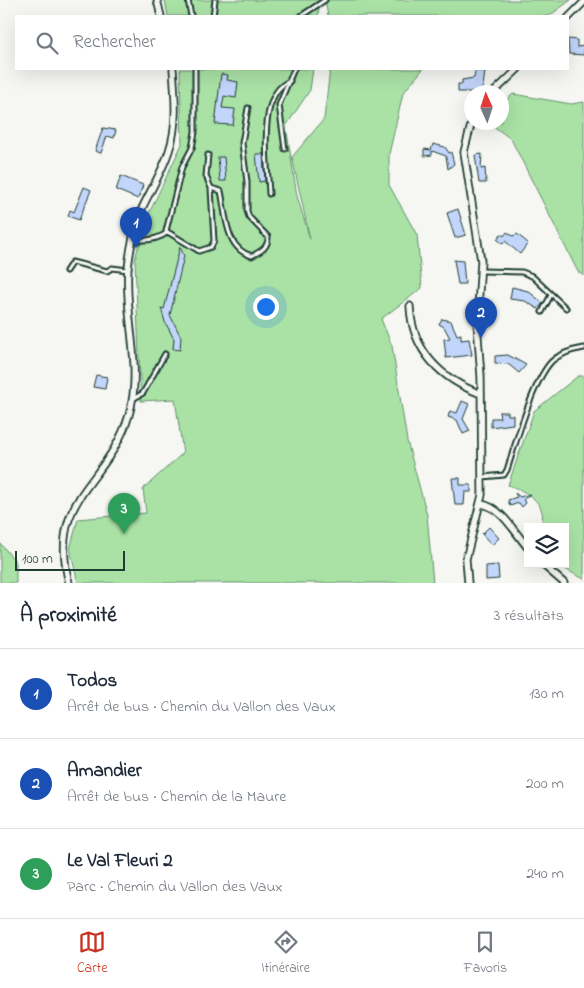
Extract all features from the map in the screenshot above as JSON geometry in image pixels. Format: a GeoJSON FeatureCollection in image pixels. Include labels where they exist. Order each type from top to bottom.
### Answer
{"type":"FeatureCollection","features":[{"type":"Feature","properties":{"kind":"street"},"geometry":{"type":"LineString","coordinates":[[157,0],[161,15]]}},
{"type":"Feature","properties":{"kind":"street"},"geometry":{"type":"LineString","coordinates":[[569,17],[584,2]]}},
{"type":"Feature","properties":{"kind":"street"},"geometry":{"type":"LineString","coordinates":[[70,583],[66,566],[64,541],[68,520],[76,502],[114,448],[123,431],[132,399],[135,367],[128,270],[133,240],[141,213],[163,168],[174,135],[174,70]]}},
{"type":"Feature","properties":{"kind":"street"},"geometry":{"type":"LineString","coordinates":[[501,85],[517,70]]}},
{"type":"Feature","properties":{"kind":"street"},"geometry":{"type":"LineString","coordinates":[[468,583],[466,559],[481,504],[482,477],[481,394],[476,323],[481,271],[480,248],[464,152],[470,130]]}},
{"type":"Feature","properties":{"kind":"street"},"geometry":{"type":"LineString","coordinates":[[410,306],[414,331],[422,350],[448,378],[460,386],[481,394]]}},
{"type":"Feature","properties":{"kind":"street"},"geometry":{"type":"LineString","coordinates":[[481,504],[489,505],[499,513],[524,543]]}},
{"type":"Feature","properties":{"kind":"street"},"geometry":{"type":"LineString","coordinates":[[547,568],[564,583]]}},
{"type":"Feature","properties":{"kind":"lane"},"geometry":{"type":"LineString","coordinates":[[188,0],[191,15]]}},
{"type":"Feature","properties":{"kind":"lane"},"geometry":{"type":"LineString","coordinates":[[213,15],[215,0]]}},
{"type":"Feature","properties":{"kind":"lane"},"geometry":{"type":"LineString","coordinates":[[302,15],[325,0]]}},
{"type":"Feature","properties":{"kind":"lane"},"geometry":{"type":"LineString","coordinates":[[195,70],[195,132],[192,148],[182,167],[166,222],[166,231],[194,250],[199,251],[211,247],[214,241],[211,188],[206,176],[208,155]]}},
{"type":"Feature","properties":{"kind":"lane"},"geometry":{"type":"LineString","coordinates":[[285,149],[279,105],[294,70]]}},
{"type":"Feature","properties":{"kind":"lane"},"geometry":{"type":"LineString","coordinates":[[269,194],[266,130],[272,96],[283,84],[290,81]]}},
{"type":"Feature","properties":{"kind":"lane"},"geometry":{"type":"LineString","coordinates":[[211,188],[222,191],[228,228],[243,254],[252,256],[264,250],[268,244],[268,237],[249,217],[248,211],[247,182],[242,143],[248,108]]}},
{"type":"Feature","properties":{"kind":"lane"},"geometry":{"type":"LineString","coordinates":[[133,240],[144,241],[162,237],[168,232]]}},
{"type":"Feature","properties":{"kind":"lane"},"geometry":{"type":"LineString","coordinates":[[66,271],[72,262],[107,271],[119,268],[128,270]]}},
{"type":"Feature","properties":{"kind":"lane"},"geometry":{"type":"LineString","coordinates":[[481,271],[522,272],[532,276],[549,290],[551,296],[566,308]]}},
{"type":"Feature","properties":{"kind":"lane"},"geometry":{"type":"LineString","coordinates":[[542,312],[551,296]]}},
{"type":"Feature","properties":{"kind":"lane"},"geometry":{"type":"LineString","coordinates":[[482,477],[504,474],[507,470],[542,375],[552,361],[565,353],[584,348]]}},
{"type":"Feature","properties":{"kind":"lane"},"geometry":{"type":"LineString","coordinates":[[132,399],[143,393],[165,354]]}},
{"type":"Feature","properties":{"kind":"green space"},"geometry":{"type":"Polygon","coordinates":[[[165,0],[320,0],[318,15],[168,15],[165,0]]]}},
{"type":"Feature","properties":{"kind":"green space"},"geometry":{"type":"Polygon","coordinates":[[[325,0],[571,0],[550,15],[328,15],[325,0]]]}},
{"type":"Feature","properties":{"kind":"green space"},"geometry":{"type":"Polygon","coordinates":[[[180,70],[313,70],[310,90],[286,126],[297,196],[310,239],[292,157],[324,119],[330,70],[422,70],[403,93],[389,154],[389,185],[417,235],[422,288],[381,319],[392,346],[407,441],[427,515],[433,583],[78,583],[70,549],[78,519],[146,513],[143,489],[183,453],[175,399],[141,401],[135,260],[143,226],[182,144],[180,70]]]}},
{"type":"Feature","properties":{"kind":"green space"},"geometry":{"type":"Polygon","coordinates":[[[513,94],[571,104],[584,102],[584,276],[578,272],[511,139],[499,130],[509,130],[509,98],[513,94]]]}},
{"type":"Feature","properties":{"kind":"green space"},"geometry":{"type":"Polygon","coordinates":[[[578,376],[584,376],[584,579],[563,568],[569,568],[569,523],[542,523],[542,511],[534,499],[508,485],[534,411],[578,376]]]}},
{"type":"Feature","properties":{"kind":"green space"},"geometry":{"type":"Polygon","coordinates":[[[0,543],[16,562],[16,583],[0,583],[0,543]]]}},
{"type":"Feature","properties":{"kind":"building"},"geometry":{"type":"Polygon","coordinates":[[[569,39],[577,40],[577,47],[584,46],[584,55],[569,54],[569,39]]]}},
{"type":"Feature","properties":{"kind":"building"},"geometry":{"type":"Polygon","coordinates":[[[475,71],[485,71],[483,85],[464,85],[464,92],[458,92],[458,84],[462,84],[462,80],[474,78],[475,71]]]}},
{"type":"Feature","properties":{"kind":"building"},"geometry":{"type":"Polygon","coordinates":[[[221,74],[228,75],[227,80],[238,82],[236,98],[224,96],[222,108],[235,109],[233,125],[215,124],[221,74]]]}},
{"type":"Feature","properties":{"kind":"building"},"geometry":{"type":"Polygon","coordinates":[[[103,128],[116,130],[114,138],[107,136],[101,153],[95,151],[103,128]]]}},
{"type":"Feature","properties":{"kind":"building"},"geometry":{"type":"Polygon","coordinates":[[[433,144],[445,147],[449,153],[451,152],[454,164],[448,169],[446,156],[432,151],[432,155],[424,156],[424,149],[431,150],[433,144]]]}},
{"type":"Feature","properties":{"kind":"building"},"geometry":{"type":"Polygon","coordinates":[[[256,154],[263,154],[265,181],[259,182],[256,154]]]}},
{"type":"Feature","properties":{"kind":"building"},"geometry":{"type":"Polygon","coordinates":[[[482,154],[481,169],[485,168],[486,183],[479,183],[475,155],[482,154]]]}},
{"type":"Feature","properties":{"kind":"building"},"geometry":{"type":"Polygon","coordinates":[[[218,157],[224,157],[226,181],[220,181],[218,157]]]}},
{"type":"Feature","properties":{"kind":"building"},"geometry":{"type":"Polygon","coordinates":[[[121,176],[143,185],[138,199],[116,190],[121,176]]]}},
{"type":"Feature","properties":{"kind":"building"},"geometry":{"type":"Polygon","coordinates":[[[84,187],[91,190],[79,220],[68,216],[70,210],[74,212],[84,187]]]}},
{"type":"Feature","properties":{"kind":"building"},"geometry":{"type":"Polygon","coordinates":[[[458,209],[466,235],[455,238],[447,213],[458,209]]]}},
{"type":"Feature","properties":{"kind":"building"},"geometry":{"type":"Polygon","coordinates":[[[507,232],[513,236],[517,234],[528,243],[520,254],[505,241],[503,244],[497,239],[501,234],[504,236],[507,232]]]}},
{"type":"Feature","properties":{"kind":"building"},"geometry":{"type":"Polygon","coordinates":[[[180,247],[184,256],[170,315],[181,337],[180,350],[173,349],[174,339],[165,322],[161,308],[164,309],[180,247]]]}},
{"type":"Feature","properties":{"kind":"building"},"geometry":{"type":"Polygon","coordinates":[[[454,260],[463,261],[465,284],[458,284],[454,260]]]}},
{"type":"Feature","properties":{"kind":"building"},"geometry":{"type":"Polygon","coordinates":[[[512,287],[528,291],[543,303],[538,309],[525,301],[510,299],[512,287]]]}},
{"type":"Feature","properties":{"kind":"building"},"geometry":{"type":"Polygon","coordinates":[[[442,319],[451,321],[457,335],[461,334],[461,340],[469,339],[472,355],[446,358],[444,339],[450,338],[444,327],[439,324],[442,319]]]}},
{"type":"Feature","properties":{"kind":"building"},"geometry":{"type":"Polygon","coordinates":[[[508,355],[526,365],[519,373],[508,364],[495,363],[495,356],[508,355]]]}},
{"type":"Feature","properties":{"kind":"building"},"geometry":{"type":"Polygon","coordinates":[[[96,375],[107,377],[105,389],[93,387],[96,375]]]}},
{"type":"Feature","properties":{"kind":"building"},"geometry":{"type":"Polygon","coordinates":[[[462,401],[469,404],[463,419],[470,431],[463,434],[457,420],[448,417],[450,411],[457,413],[462,401]]]}},
{"type":"Feature","properties":{"kind":"building"},"geometry":{"type":"Polygon","coordinates":[[[499,412],[508,412],[508,415],[513,415],[513,424],[491,427],[491,418],[500,418],[499,412]]]}},
{"type":"Feature","properties":{"kind":"building"},"geometry":{"type":"Polygon","coordinates":[[[452,478],[460,478],[460,485],[471,485],[471,492],[465,492],[464,505],[455,505],[452,478]]]}},
{"type":"Feature","properties":{"kind":"building"},"geometry":{"type":"Polygon","coordinates":[[[515,493],[520,497],[530,494],[523,500],[526,503],[522,507],[519,503],[510,506],[508,500],[517,497],[515,493]]]}},
{"type":"Feature","properties":{"kind":"building"},"geometry":{"type":"Polygon","coordinates":[[[489,527],[499,538],[492,545],[482,534],[489,527]]]}},
{"type":"Feature","properties":{"kind":"building"},"geometry":{"type":"Polygon","coordinates":[[[498,565],[499,579],[486,580],[486,566],[498,565]]]}},
{"type":"Feature","properties":{"kind":"place","name":"Todos"},"geometry":{"type":"Point","coordinates":[136,248]}},
{"type":"Feature","properties":{"kind":"place","name":"Amandier"},"geometry":{"type":"Point","coordinates":[481,338]}},
{"type":"Feature","properties":{"kind":"place","name":"Le Val Fleuri 2"},"geometry":{"type":"Point","coordinates":[124,534]}}]}
